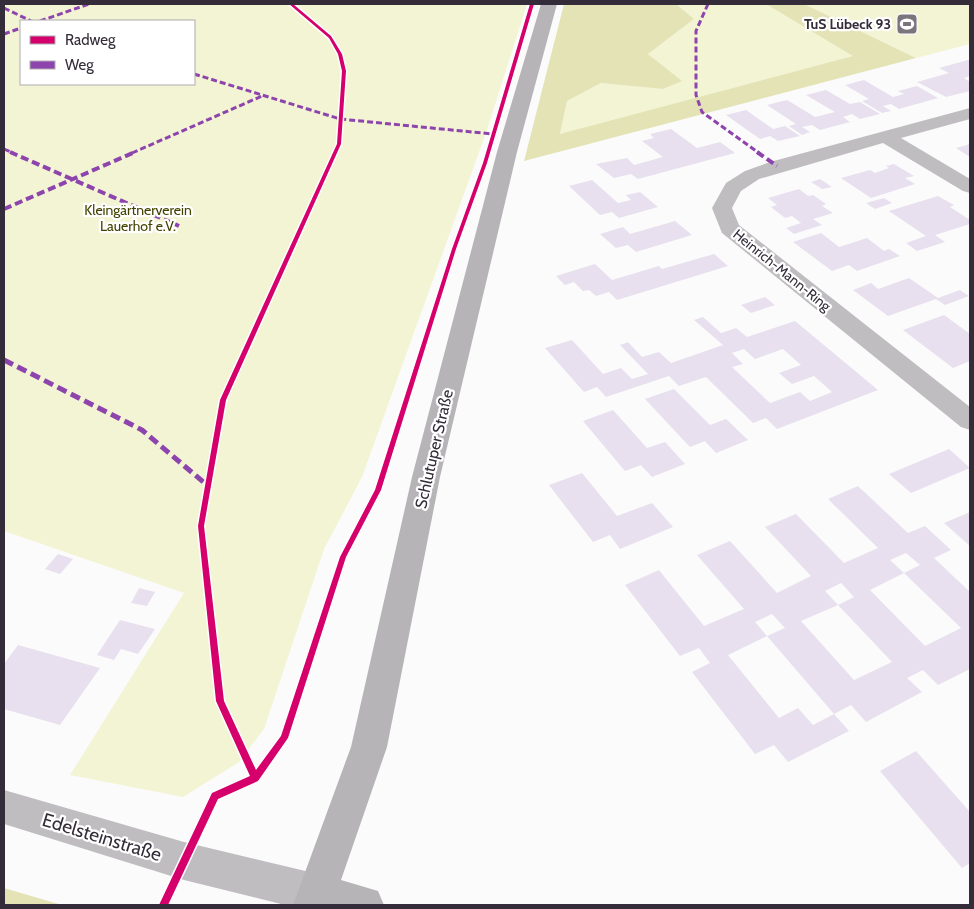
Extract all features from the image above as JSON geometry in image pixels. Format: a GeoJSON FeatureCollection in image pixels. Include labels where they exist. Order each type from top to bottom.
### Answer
{"type":"FeatureCollection","features":[{"type":"Feature","properties":{"kind":"main road","name":"Schlutuper Straße"},"geometry":{"type":"LineString","coordinates":[[316,900],[369,747],[426,477],[507,152],[549,4]]}},
{"type":"Feature","properties":{"kind":"main road"},"geometry":{"type":"LineString","coordinates":[[316,900],[364,905]]}},
{"type":"Feature","properties":{"kind":"street","name":"Heinrich-Mann-Ring"},"geometry":{"type":"LineString","coordinates":[[970,113],[777,166],[752,175],[733,187],[722,208],[730,228],[970,421]]}},
{"type":"Feature","properties":{"kind":"street"},"geometry":{"type":"LineString","coordinates":[[885,136],[970,187]]}},
{"type":"Feature","properties":{"kind":"street","name":"Edelsteinstraße"},"geometry":{"type":"LineString","coordinates":[[4,807],[316,900]]}},
{"type":"Feature","properties":{"kind":"green space","name":"Kleingärtnerverein Lauerhof e.V."},"geometry":{"type":"Polygon","coordinates":[[[4,4],[527,4],[487,130],[362,477],[324,549],[264,729],[239,762],[183,797],[70,775],[184,593],[4,531],[4,4]]]}},
{"type":"Feature","properties":{"kind":"green space"},"geometry":{"type":"Polygon","coordinates":[[[564,4],[676,4],[694,19],[648,54],[682,81],[663,89],[601,83],[567,101],[560,134],[853,56],[766,4],[804,4],[916,58],[524,161],[564,4]]]}},
{"type":"Feature","properties":{"kind":"green space"},"geometry":{"type":"Polygon","coordinates":[[[676,4],[766,4],[854,56],[560,135],[567,101],[601,83],[663,89],[681,81],[648,54],[694,19],[676,4]]]}},
{"type":"Feature","properties":{"kind":"green space","name":"TuS Lübeck 93"},"geometry":{"type":"Polygon","coordinates":[[[804,4],[970,4],[970,44],[916,58],[804,4]]]}},
{"type":"Feature","properties":{"kind":"green space"},"geometry":{"type":"Polygon","coordinates":[[[4,888],[62,905],[4,905],[4,888]]]}},
{"type":"Feature","properties":{"kind":"building"},"geometry":{"type":"Polygon","coordinates":[[[970,61],[970,76],[964,78],[970,82],[970,91],[946,97],[917,82],[949,73],[939,68],[970,61]]]}},
{"type":"Feature","properties":{"kind":"building"},"geometry":{"type":"Polygon","coordinates":[[[864,80],[893,97],[904,94],[898,91],[917,86],[938,98],[899,109],[891,104],[883,106],[891,111],[882,113],[862,101],[869,99],[845,85],[864,80]]]}},
{"type":"Feature","properties":{"kind":"building"},"geometry":{"type":"Polygon","coordinates":[[[826,90],[850,104],[860,102],[880,114],[860,119],[852,114],[843,117],[850,122],[820,130],[812,125],[802,127],[810,132],[802,135],[789,126],[796,124],[767,105],[787,100],[815,117],[835,112],[806,95],[826,90]]]}},
{"type":"Feature","properties":{"kind":"building"},"geometry":{"type":"Polygon","coordinates":[[[746,110],[773,129],[785,126],[800,136],[778,141],[770,136],[760,139],[726,115],[746,110]]]}},
{"type":"Feature","properties":{"kind":"building"},"geometry":{"type":"Polygon","coordinates":[[[671,129],[697,148],[720,142],[735,153],[638,179],[631,174],[614,178],[596,164],[627,158],[634,165],[663,157],[642,141],[654,138],[650,134],[671,129]]]}},
{"type":"Feature","properties":{"kind":"building"},"geometry":{"type":"Polygon","coordinates":[[[970,144],[970,157],[956,148],[970,144]]]}},
{"type":"Feature","properties":{"kind":"building"},"geometry":{"type":"Polygon","coordinates":[[[894,164],[914,176],[905,178],[915,184],[871,198],[841,178],[870,170],[875,173],[889,168],[886,166],[894,164]]]}},
{"type":"Feature","properties":{"kind":"building"},"geometry":{"type":"Polygon","coordinates":[[[820,179],[832,187],[822,189],[811,182],[820,179]]]}},
{"type":"Feature","properties":{"kind":"building"},"geometry":{"type":"Polygon","coordinates":[[[592,180],[618,203],[631,200],[626,195],[640,192],[658,207],[619,218],[612,212],[600,215],[569,186],[592,180]]]}},
{"type":"Feature","properties":{"kind":"building"},"geometry":{"type":"Polygon","coordinates":[[[799,189],[808,196],[813,195],[826,204],[822,206],[833,213],[813,219],[822,225],[794,234],[786,228],[801,223],[792,216],[785,218],[771,207],[777,205],[768,198],[799,189]]]}},
{"type":"Feature","properties":{"kind":"building"},"geometry":{"type":"Polygon","coordinates":[[[938,196],[954,205],[950,207],[970,220],[970,224],[935,235],[945,242],[917,251],[906,243],[926,236],[889,211],[938,196]]]}},
{"type":"Feature","properties":{"kind":"building"},"geometry":{"type":"Polygon","coordinates":[[[884,198],[892,203],[875,209],[866,203],[884,198]]]}},
{"type":"Feature","properties":{"kind":"building"},"geometry":{"type":"Polygon","coordinates":[[[675,221],[692,235],[636,252],[628,245],[616,248],[600,234],[623,227],[630,234],[675,221]]]}},
{"type":"Feature","properties":{"kind":"building"},"geometry":{"type":"Polygon","coordinates":[[[821,233],[839,247],[867,238],[884,251],[889,249],[900,256],[857,271],[849,265],[832,271],[793,242],[821,233]]]}},
{"type":"Feature","properties":{"kind":"building"},"geometry":{"type":"Polygon","coordinates":[[[714,254],[728,266],[617,300],[609,292],[596,296],[589,290],[583,291],[574,282],[565,285],[556,276],[595,264],[612,280],[659,266],[662,269],[714,254]]]}},
{"type":"Feature","properties":{"kind":"building"},"geometry":{"type":"Polygon","coordinates":[[[909,278],[938,298],[960,290],[969,296],[945,305],[936,299],[888,316],[853,290],[871,283],[878,289],[909,278]]]}},
{"type":"Feature","properties":{"kind":"building"},"geometry":{"type":"Polygon","coordinates":[[[765,297],[775,305],[751,313],[741,305],[765,297]]]}},
{"type":"Feature","properties":{"kind":"building"},"geometry":{"type":"Polygon","coordinates":[[[944,315],[970,334],[970,361],[953,368],[903,330],[944,315]]]}},
{"type":"Feature","properties":{"kind":"building"},"geometry":{"type":"Polygon","coordinates":[[[703,317],[721,333],[736,328],[747,337],[795,321],[878,390],[777,429],[766,418],[753,423],[706,377],[679,386],[669,376],[606,397],[597,387],[584,392],[545,348],[572,340],[603,374],[621,368],[632,379],[648,374],[620,345],[628,342],[642,357],[659,352],[671,363],[723,345],[694,320],[703,317]],[[744,349],[732,353],[743,364],[732,367],[770,403],[800,392],[810,401],[832,392],[814,376],[792,384],[779,373],[801,365],[783,349],[755,359],[744,349]]]}},
{"type":"Feature","properties":{"kind":"building"},"geometry":{"type":"Polygon","coordinates":[[[674,389],[710,425],[726,419],[748,440],[716,453],[705,441],[690,447],[645,399],[674,389]]]}},
{"type":"Feature","properties":{"kind":"building"},"geometry":{"type":"Polygon","coordinates":[[[613,410],[647,448],[665,442],[685,464],[652,477],[641,465],[625,471],[583,421],[613,410]]]}},
{"type":"Feature","properties":{"kind":"building"},"geometry":{"type":"Polygon","coordinates":[[[949,449],[970,468],[911,493],[889,474],[949,449]]]}},
{"type":"Feature","properties":{"kind":"building"},"geometry":{"type":"Polygon","coordinates":[[[582,473],[617,516],[652,503],[673,527],[620,549],[610,535],[593,542],[549,485],[582,473]]]}},
{"type":"Feature","properties":{"kind":"building"},"geometry":{"type":"Polygon","coordinates":[[[858,486],[908,533],[925,526],[951,550],[934,558],[970,592],[970,669],[938,685],[923,670],[907,678],[922,692],[866,722],[851,705],[834,714],[849,731],[788,762],[774,745],[755,754],[692,672],[710,663],[699,648],[680,656],[625,585],[659,570],[704,626],[744,609],[697,555],[730,541],[777,593],[811,576],[765,527],[796,514],[844,563],[878,548],[828,499],[858,486]],[[906,553],[890,560],[904,573],[920,565],[906,553]],[[904,573],[870,590],[925,646],[961,628],[904,573]],[[841,583],[825,591],[838,605],[854,597],[841,583]],[[838,605],[801,621],[854,680],[892,662],[838,605]],[[772,614],[755,622],[767,636],[785,628],[772,614]],[[767,636],[728,655],[779,718],[798,708],[813,725],[834,714],[767,636]]]}},
{"type":"Feature","properties":{"kind":"building"},"geometry":{"type":"Polygon","coordinates":[[[970,512],[970,546],[944,523],[970,512]]]}},
{"type":"Feature","properties":{"kind":"building"},"geometry":{"type":"Polygon","coordinates":[[[58,554],[73,559],[60,574],[45,569],[58,554]]]}},
{"type":"Feature","properties":{"kind":"building"},"geometry":{"type":"Polygon","coordinates":[[[139,588],[155,592],[147,606],[131,603],[139,588]]]}},
{"type":"Feature","properties":{"kind":"building"},"geometry":{"type":"Polygon","coordinates":[[[120,620],[155,629],[138,654],[121,649],[114,660],[97,655],[120,620]]]}},
{"type":"Feature","properties":{"kind":"building"},"geometry":{"type":"Polygon","coordinates":[[[18,645],[100,668],[60,725],[4,709],[4,664],[18,645]]]}},
{"type":"Feature","properties":{"kind":"building"},"geometry":{"type":"Polygon","coordinates":[[[916,751],[970,812],[970,863],[962,868],[880,771],[916,751]]]}},
{"type":"Feature","properties":{"kind":"marked path"},"geometry":{"type":"LineString","coordinates":[[43,20],[89,4]]}},
{"type":"Feature","properties":{"kind":"marked path"},"geometry":{"type":"LineString","coordinates":[[708,4],[696,31],[696,95],[702,112],[777,166]]}},
{"type":"Feature","properties":{"kind":"marked path"},"geometry":{"type":"LineString","coordinates":[[4,8],[29,20]]}},
{"type":"Feature","properties":{"kind":"marked path"},"geometry":{"type":"LineString","coordinates":[[4,34],[20,28]]}},
{"type":"Feature","properties":{"kind":"marked path"},"geometry":{"type":"LineString","coordinates":[[195,74],[340,119],[493,134]]}},
{"type":"Feature","properties":{"kind":"marked path"},"geometry":{"type":"LineString","coordinates":[[4,209],[262,96]]}},
{"type":"Feature","properties":{"kind":"marked path"},"geometry":{"type":"LineString","coordinates":[[4,149],[179,226]]}},
{"type":"Feature","properties":{"kind":"marked path"},"geometry":{"type":"LineString","coordinates":[[4,360],[142,430],[208,486]]}},
{"type":"Feature","properties":{"kind":"cycle path"},"geometry":{"type":"LineString","coordinates":[[255,778],[220,701],[201,526],[223,400],[339,144],[344,71],[340,54],[330,37],[291,4]]}},
{"type":"Feature","properties":{"kind":"cycle path"},"geometry":{"type":"LineString","coordinates":[[163,905],[215,796],[255,778],[284,738],[343,557],[378,490],[454,249],[485,163],[532,4]]}},
{"type":"Feature","properties":{"kind":"place","name":"TuS Lübeck 93"},"geometry":{"type":"Point","coordinates":[907,24]}}]}
